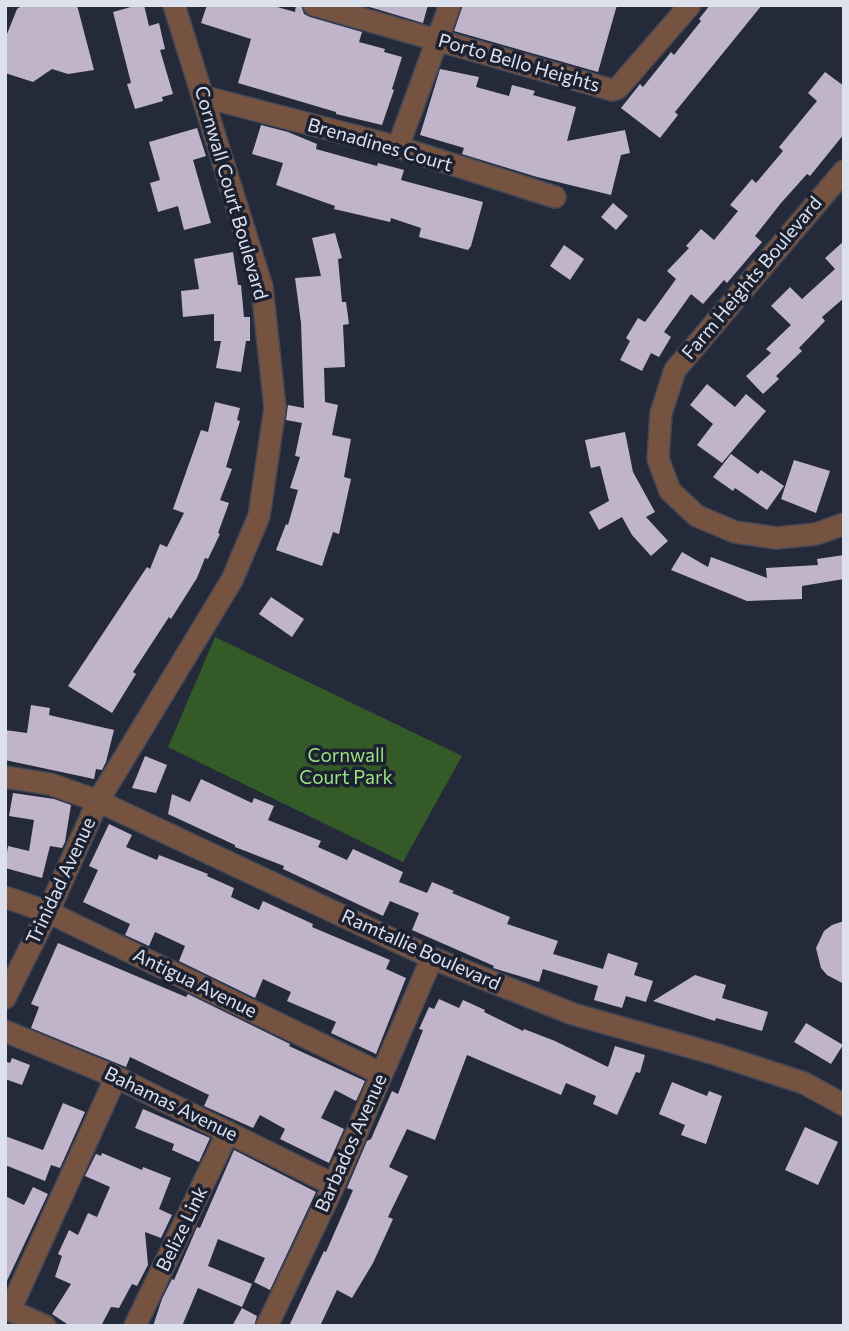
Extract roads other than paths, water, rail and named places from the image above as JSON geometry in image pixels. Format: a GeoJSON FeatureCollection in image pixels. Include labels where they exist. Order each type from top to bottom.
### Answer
{"type":"FeatureCollection","features":[{"type":"Feature","properties":{"kind":"street","name":"Cornwall Court Boulevard"},"geometry":{"type":"LineString","coordinates":[[98,802],[232,580],[259,516],[275,408],[262,287],[205,97],[174,5]]}},
{"type":"Feature","properties":{"kind":"street","name":"Porto Bello Heights"},"geometry":{"type":"LineString","coordinates":[[314,5],[612,90],[618,88],[683,7]]}},
{"type":"Feature","properties":{"kind":"street"},"geometry":{"type":"LineString","coordinates":[[398,147],[450,5]]}},
{"type":"Feature","properties":{"kind":"street","name":"Brenadines Court"},"geometry":{"type":"LineString","coordinates":[[205,97],[398,147],[555,197]]}},
{"type":"Feature","properties":{"kind":"street","name":"Farm Heights Boulevard"},"geometry":{"type":"LineString","coordinates":[[844,171],[675,370],[661,413],[658,459],[670,491],[697,516],[735,532],[777,538],[816,534],[844,524]]}},
{"type":"Feature","properties":{"kind":"street","name":"Ramtallie Boulevard"},"geometry":{"type":"LineString","coordinates":[[5,777],[50,785],[98,802],[432,958],[573,1014],[715,1054],[804,1083],[844,1105]]}},
{"type":"Feature","properties":{"kind":"street","name":"Trinidad Avenue"},"geometry":{"type":"LineString","coordinates":[[5,998],[98,802]]}},
{"type":"Feature","properties":{"kind":"street","name":"Antigua Avenue"},"geometry":{"type":"LineString","coordinates":[[5,897],[48,912],[382,1074]]}},
{"type":"Feature","properties":{"kind":"street","name":"Barbados Avenue"},"geometry":{"type":"LineString","coordinates":[[267,1326],[334,1185],[432,958]]}},
{"type":"Feature","properties":{"kind":"street","name":"Bahamas Avenue"},"geometry":{"type":"LineString","coordinates":[[5,1031],[116,1077],[334,1185]]}},
{"type":"Feature","properties":{"kind":"street"},"geometry":{"type":"LineString","coordinates":[[45,1326],[8,1309],[116,1077]]}},
{"type":"Feature","properties":{"kind":"street","name":"Belize Link"},"geometry":{"type":"LineString","coordinates":[[135,1326],[228,1132]]}},
{"type":"Feature","properties":{"kind":"park label","name":"Cornwall Court Park"},"geometry":{"type":"Point","coordinates":[346,767]}}]}
